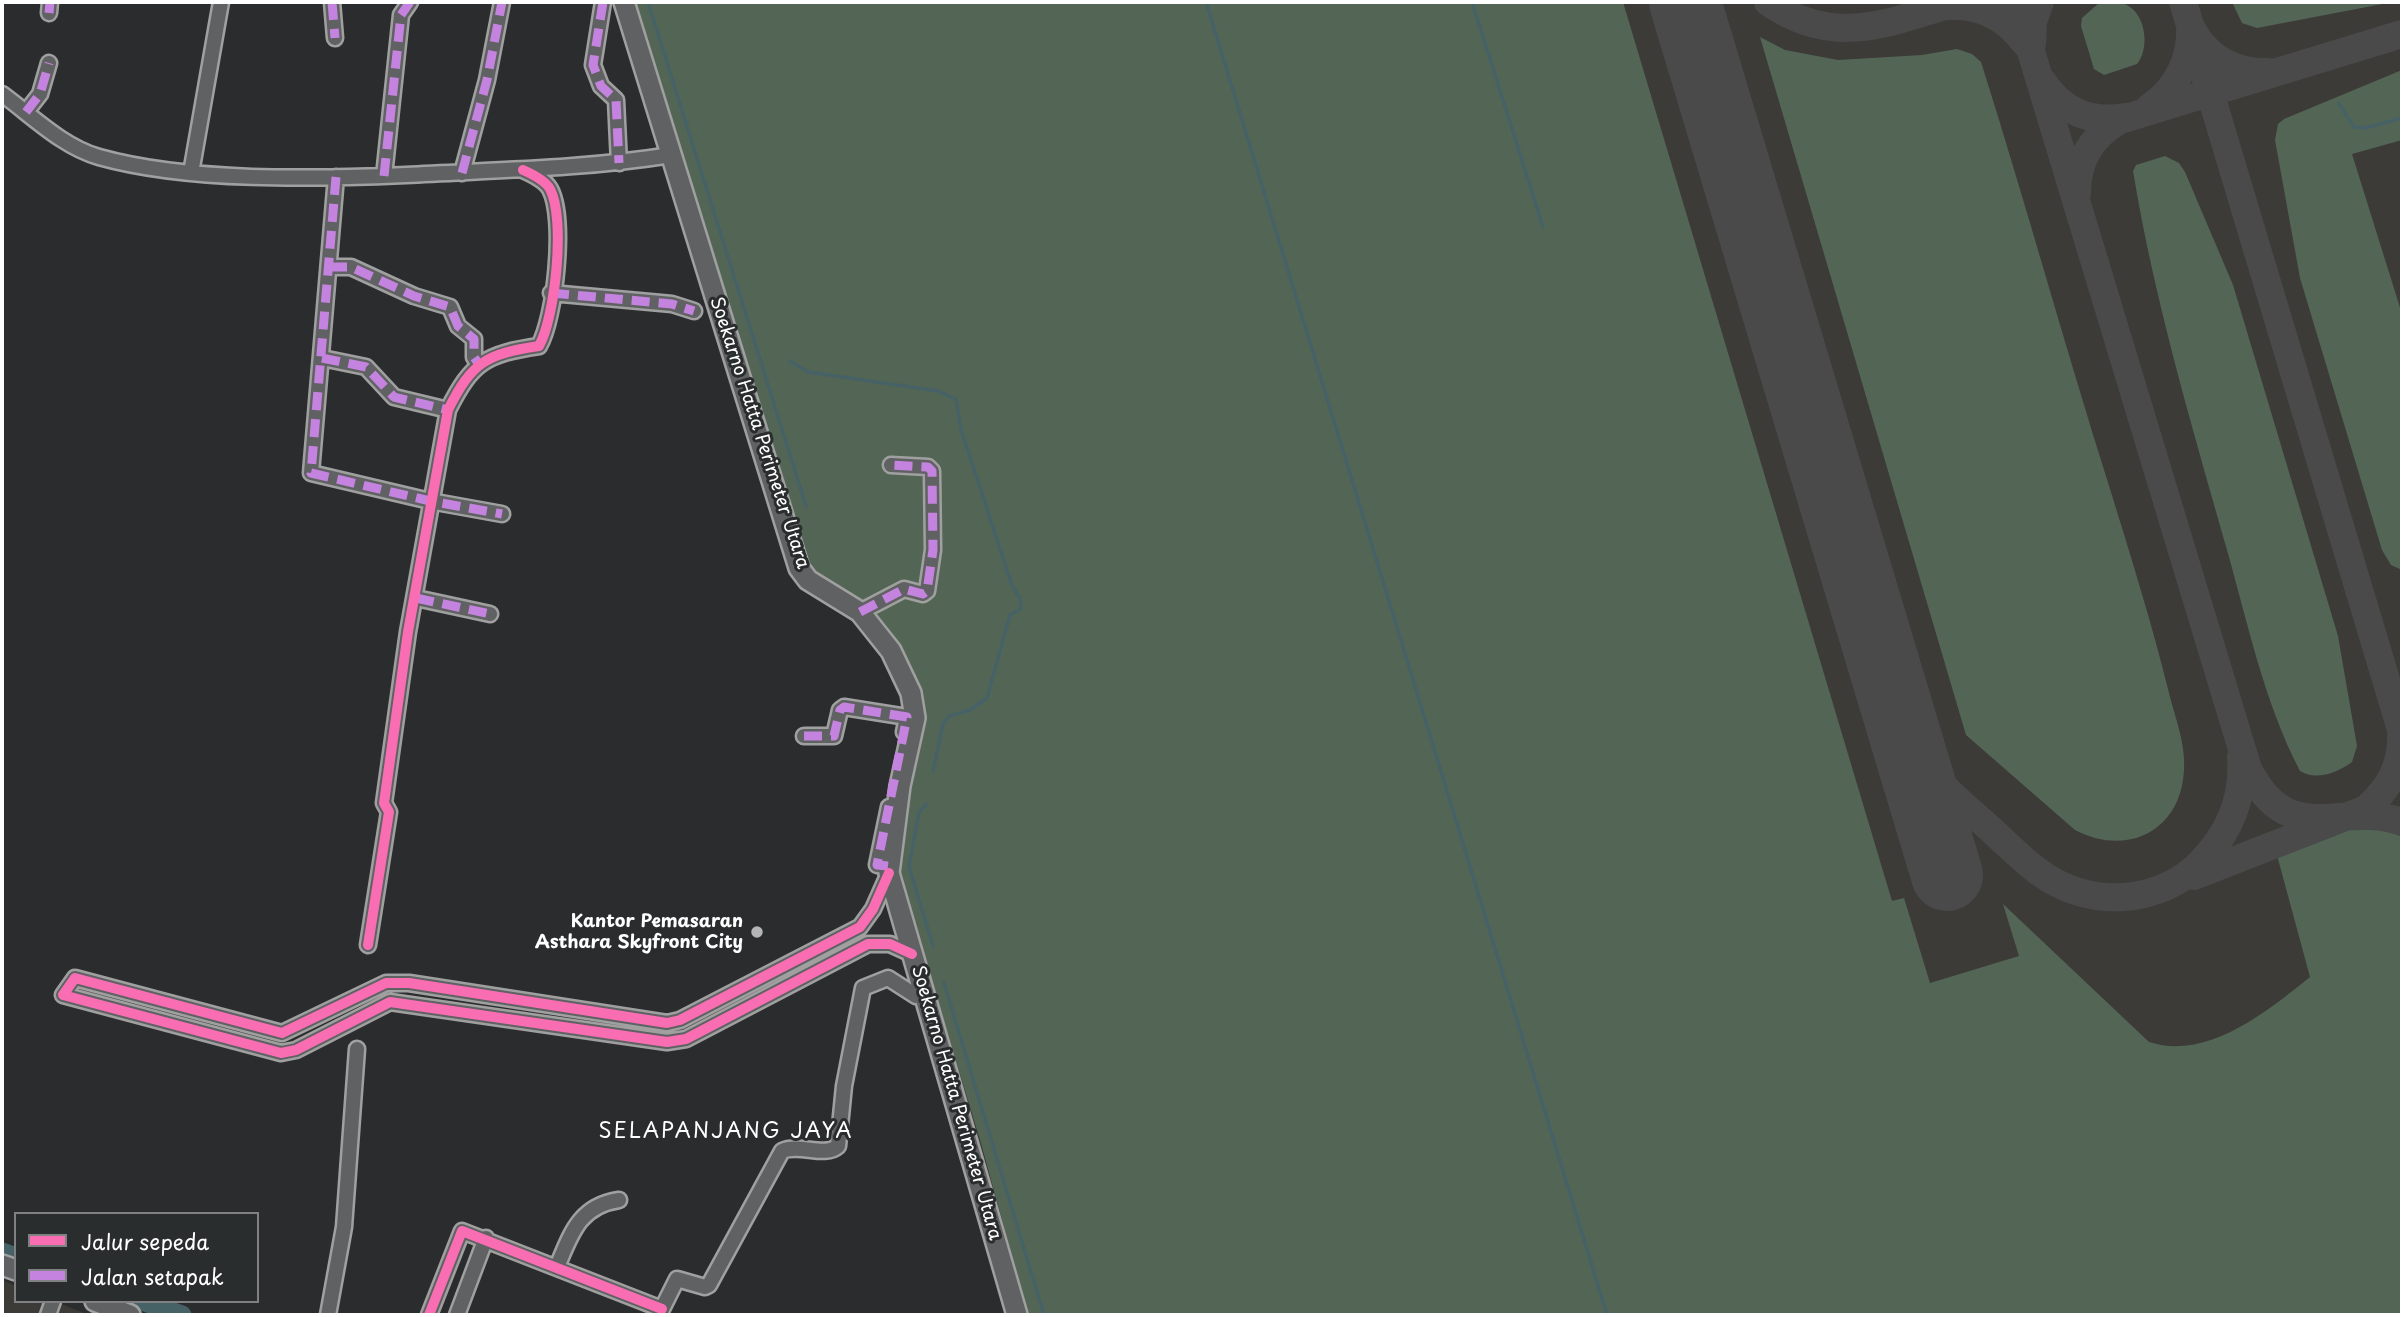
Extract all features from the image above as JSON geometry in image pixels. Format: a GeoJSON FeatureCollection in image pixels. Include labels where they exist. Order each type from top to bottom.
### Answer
{"type":"FeatureCollection","features":[{"type":"Feature","properties":{"kind":"main road","name":"Soekarno Hatta Perimeter Utara"},"geometry":{"type":"LineString","coordinates":[[611,3],[671,155],[799,568],[808,580],[860,612],[891,650],[911,693],[911,718],[888,869],[1017,1315]]}},
{"type":"Feature","properties":{"kind":"main road"},"geometry":{"type":"LineString","coordinates":[[100,1303],[130,1315]]}},
{"type":"Feature","properties":{"kind":"street"},"geometry":{"type":"LineString","coordinates":[[191,173],[221,2]]}},
{"type":"Feature","properties":{"kind":"street"},"geometry":{"type":"LineString","coordinates":[[332,2],[335,38]]}},
{"type":"Feature","properties":{"kind":"street"},"geometry":{"type":"LineString","coordinates":[[384,176],[401,15],[410,2]]}},
{"type":"Feature","properties":{"kind":"street"},"geometry":{"type":"LineString","coordinates":[[462,173],[487,80],[502,2]]}},
{"type":"Feature","properties":{"kind":"street"},"geometry":{"type":"LineString","coordinates":[[611,3],[593,65],[601,86],[616,100],[619,163]]}},
{"type":"Feature","properties":{"kind":"street"},"geometry":{"type":"LineString","coordinates":[[26,112],[40,94],[49,63]]}},
{"type":"Feature","properties":{"kind":"street"},"geometry":{"type":"LineString","coordinates":[[2,94],[71,146],[99,157],[191,173],[384,176],[619,163],[671,155]]}},
{"type":"Feature","properties":{"kind":"street"},"geometry":{"type":"LineString","coordinates":[[368,945],[389,812],[384,803],[408,632],[448,410],[463,382],[478,363],[508,350],[539,346],[548,328],[559,249],[550,189],[536,176],[523,170]]}},
{"type":"Feature","properties":{"kind":"street"},"geometry":{"type":"LineString","coordinates":[[336,177],[311,473],[430,501],[502,514]]}},
{"type":"Feature","properties":{"kind":"street"},"geometry":{"type":"LineString","coordinates":[[329,267],[351,267],[414,296],[450,307],[458,326],[474,339],[474,357],[478,363]]}},
{"type":"Feature","properties":{"kind":"street"},"geometry":{"type":"LineString","coordinates":[[551,293],[671,304],[694,311]]}},
{"type":"Feature","properties":{"kind":"street"},"geometry":{"type":"LineString","coordinates":[[322,358],[366,367],[394,397],[448,410]]}},
{"type":"Feature","properties":{"kind":"street"},"geometry":{"type":"LineString","coordinates":[[860,612],[904,589],[923,594],[927,591],[933,550],[932,471],[928,467],[891,465]]}},
{"type":"Feature","properties":{"kind":"street"},"geometry":{"type":"LineString","coordinates":[[416,597],[490,614]]}},
{"type":"Feature","properties":{"kind":"street"},"geometry":{"type":"LineString","coordinates":[[804,736],[834,736],[840,710],[844,707],[911,718]]}},
{"type":"Feature","properties":{"kind":"street"},"geometry":{"type":"LineString","coordinates":[[888,869],[873,909],[860,927],[680,1020],[667,1023],[386,982],[282,1034],[75,978],[63,995],[281,1053],[296,1050],[390,1002],[667,1042],[687,1039],[868,944],[890,944],[912,954]]}},
{"type":"Feature","properties":{"kind":"street"},"geometry":{"type":"LineString","coordinates":[[786,965],[794,982]]}},
{"type":"Feature","properties":{"kind":"street"},"geometry":{"type":"LineString","coordinates":[[429,1315],[462,1231],[486,1238],[661,1312],[677,1279],[705,1287],[709,1285],[782,1151],[790,1147],[830,1151],[838,1146],[844,1086],[863,988],[888,978],[916,996],[924,993]]}},
{"type":"Feature","properties":{"kind":"street"},"geometry":{"type":"LineString","coordinates":[[513,1019],[516,1000]]}},
{"type":"Feature","properties":{"kind":"street"},"geometry":{"type":"LineString","coordinates":[[160,1021],[164,1002]]}},
{"type":"Feature","properties":{"kind":"street"},"geometry":{"type":"LineString","coordinates":[[529,1021],[532,1002]]}},
{"type":"Feature","properties":{"kind":"street"},"geometry":{"type":"LineString","coordinates":[[178,1025],[183,1007]]}},
{"type":"Feature","properties":{"kind":"street"},"geometry":{"type":"LineString","coordinates":[[328,1315],[344,1227],[357,1049]]}},
{"type":"Feature","properties":{"kind":"street"},"geometry":{"type":"LineString","coordinates":[[557,1267],[574,1226],[583,1214],[595,1205],[619,1199]]}},
{"type":"Feature","properties":{"kind":"street"},"geometry":{"type":"LineString","coordinates":[[457,1315],[486,1238]]}},
{"type":"Feature","properties":{"kind":"shaded area"},"geometry":{"type":"Polygon","coordinates":[[[635,2],[2402,2],[2402,1315],[1027,1315],[926,963],[936,964],[937,951],[921,948],[898,873],[909,787],[919,741],[851,401],[763,422],[635,2]]]}},
{"type":"Feature","properties":{"kind":"shaded area"},"geometry":{"type":"Polygon","coordinates":[[[2,1280],[14,1285],[14,1303],[59,1303],[89,1315],[2,1315],[2,1280]]]}},
{"type":"Feature","properties":{"kind":"green space"},"geometry":{"type":"Polygon","coordinates":[[[636,2],[1623,2],[1892,901],[1904,898],[1930,983],[2019,956],[2003,904],[2149,1042],[2171,1046],[2193,1045],[2214,1039],[2256,1018],[2310,977],[2274,844],[2321,826],[2353,818],[2385,818],[2402,822],[2402,1315],[1028,1315],[981,1143],[899,873],[902,837],[920,742],[923,699],[892,636],[851,594],[821,581],[806,556],[636,2]]]}},
{"type":"Feature","properties":{"kind":"green space"},"geometry":{"type":"Polygon","coordinates":[[[2232,2],[2393,2],[2257,28],[2242,23],[2232,2]]]}},
{"type":"Feature","properties":{"kind":"green space"},"geometry":{"type":"Polygon","coordinates":[[[2099,3],[2127,5],[2142,24],[2145,41],[2137,64],[2104,75],[2094,69],[2081,26],[2082,18],[2099,3]]]}},
{"type":"Feature","properties":{"kind":"green space"},"geometry":{"type":"Polygon","coordinates":[[[1760,37],[1785,50],[1838,60],[1922,55],[1957,49],[1972,54],[1981,62],[2141,591],[2182,741],[2184,770],[2181,791],[2173,809],[2162,823],[2148,833],[2113,841],[2094,838],[2075,830],[1966,735],[1760,37]]]}},
{"type":"Feature","properties":{"kind":"green space"},"geometry":{"type":"Polygon","coordinates":[[[2402,70],[2402,140],[2352,154],[2402,314],[2402,570],[2391,565],[2382,550],[2300,278],[2275,140],[2278,124],[2284,119],[2402,70]]]}},
{"type":"Feature","properties":{"kind":"green space"},"geometry":{"type":"Polygon","coordinates":[[[2165,156],[2179,163],[2185,172],[2233,285],[2338,636],[2357,746],[2352,762],[2326,774],[2313,775],[2300,771],[2276,716],[2257,659],[2174,358],[2151,265],[2133,171],[2136,165],[2165,156]]]}},
{"type":"Feature","properties":{"kind":"waterway"},"geometry":{"type":"LineString","coordinates":[[648,2],[806,506]]}},
{"type":"Feature","properties":{"kind":"waterway"},"geometry":{"type":"LineString","coordinates":[[1206,2],[1607,1315]]}},
{"type":"Feature","properties":{"kind":"waterway"},"geometry":{"type":"LineString","coordinates":[[1472,2],[1543,227]]}},
{"type":"Feature","properties":{"kind":"waterway"},"geometry":{"type":"LineString","coordinates":[[2339,104],[2354,127],[2365,128],[2402,118]]}},
{"type":"Feature","properties":{"kind":"waterway"},"geometry":{"type":"LineString","coordinates":[[790,361],[808,372],[938,391],[956,399],[961,429],[1012,586],[1020,598],[1021,609],[1010,615],[987,698],[970,710],[949,716],[943,724],[933,771]]}},
{"type":"Feature","properties":{"kind":"waterway"},"geometry":{"type":"LineString","coordinates":[[927,804],[919,812],[909,867],[933,946]]}},
{"type":"Feature","properties":{"kind":"waterway"},"geometry":{"type":"LineString","coordinates":[[944,983],[1044,1315]]}},
{"type":"Feature","properties":{"kind":"waterway"},"geometry":{"type":"LineString","coordinates":[[2,1252],[14,1256]]}},
{"type":"Feature","properties":{"kind":"waterway"},"geometry":{"type":"LineString","coordinates":[[148,1303],[182,1315]]}},
{"type":"Feature","properties":{"kind":"taxiway"},"geometry":{"type":"LineString","coordinates":[[1768,2],[1792,16],[1838,28],[1884,23],[1957,2]]}},
{"type":"Feature","properties":{"kind":"taxiway"},"geometry":{"type":"LineString","coordinates":[[2016,2],[2248,769],[2264,794],[2281,809],[2299,816],[2379,817],[2402,822]]}},
{"type":"Feature","properties":{"kind":"taxiway"},"geometry":{"type":"LineString","coordinates":[[2032,43],[2033,22],[2040,2]]}},
{"type":"Feature","properties":{"kind":"taxiway"},"geometry":{"type":"LineString","coordinates":[[2183,2],[2402,733]]}},
{"type":"Feature","properties":{"kind":"taxiway"},"geometry":{"type":"LineString","coordinates":[[1938,7],[1965,6],[1988,12],[2008,25],[2026,44]]}},
{"type":"Feature","properties":{"kind":"taxiway"},"geometry":{"type":"LineString","coordinates":[[2150,107],[2168,91],[2181,72],[2188,49],[2190,25],[2203,46],[2221,61],[2255,72],[2268,72]]}},
{"type":"Feature","properties":{"kind":"taxiway"},"geometry":{"type":"LineString","coordinates":[[2077,193],[2080,170],[2088,150],[2101,134],[2120,120],[2402,34]]}},
{"type":"Feature","properties":{"kind":"taxiway"},"geometry":{"type":"LineString","coordinates":[[2043,82],[2059,101],[2078,113],[2100,118],[2125,117]]}},
{"type":"Feature","properties":{"kind":"taxiway"},"geometry":{"type":"LineString","coordinates":[[1889,683],[1911,745],[1940,783],[2039,872],[2058,884],[2102,897],[2146,894],[2187,875],[2204,859],[2221,837],[2233,812],[2240,785],[2241,757]]}},
{"type":"Feature","properties":{"kind":"taxiway"},"geometry":{"type":"LineString","coordinates":[[2194,876],[2366,809],[2383,792],[2394,773],[2400,752],[2401,728]]}},
{"type":"Feature","properties":{"kind":"runway"},"geometry":{"type":"LineString","coordinates":[[1685,2],[1947,875]]}},
{"type":"Feature","properties":{"kind":"marked path"},"geometry":{"type":"LineString","coordinates":[[49,13],[50,2]]}},
{"type":"Feature","properties":{"kind":"marked path"},"geometry":{"type":"LineString","coordinates":[[332,2],[335,38]]}},
{"type":"Feature","properties":{"kind":"marked path"},"geometry":{"type":"LineString","coordinates":[[384,176],[401,15],[410,2]]}},
{"type":"Feature","properties":{"kind":"marked path"},"geometry":{"type":"LineString","coordinates":[[462,173],[487,80],[502,2]]}},
{"type":"Feature","properties":{"kind":"marked path"},"geometry":{"type":"LineString","coordinates":[[603,2],[593,65],[601,86],[616,100],[619,163]]}},
{"type":"Feature","properties":{"kind":"marked path"},"geometry":{"type":"LineString","coordinates":[[26,112],[40,94],[49,63]]}},
{"type":"Feature","properties":{"kind":"marked path"},"geometry":{"type":"LineString","coordinates":[[336,177],[311,473],[430,501],[502,514]]}},
{"type":"Feature","properties":{"kind":"marked path"},"geometry":{"type":"LineString","coordinates":[[329,267],[351,267],[414,296],[450,307],[458,326],[474,339],[474,357],[478,363]]}},
{"type":"Feature","properties":{"kind":"marked path"},"geometry":{"type":"LineString","coordinates":[[551,293],[672,304],[694,311]]}},
{"type":"Feature","properties":{"kind":"marked path"},"geometry":{"type":"LineString","coordinates":[[322,358],[366,367],[394,397],[448,410]]}},
{"type":"Feature","properties":{"kind":"marked path"},"geometry":{"type":"LineString","coordinates":[[860,612],[904,589],[923,594],[927,591],[933,550],[932,471],[928,467],[891,465]]}},
{"type":"Feature","properties":{"kind":"marked path"},"geometry":{"type":"LineString","coordinates":[[416,598],[490,614]]}},
{"type":"Feature","properties":{"kind":"marked path"},"geometry":{"type":"LineString","coordinates":[[804,736],[834,736],[840,710],[844,707],[907,717],[877,865],[888,866]]}},
{"type":"Feature","properties":{"kind":"cycle path"},"geometry":{"type":"LineString","coordinates":[[368,945],[389,812],[384,803],[408,632],[448,410],[465,381],[483,363],[506,353],[539,346],[550,314],[558,244],[555,203],[545,183],[523,170]]}},
{"type":"Feature","properties":{"kind":"cycle path"},"geometry":{"type":"LineString","coordinates":[[889,873],[873,909],[860,927],[680,1020],[667,1023],[409,983],[386,983],[282,1033],[75,978],[63,995],[281,1053],[296,1050],[390,1002],[667,1042],[686,1039],[868,944],[890,944],[912,954]]}},
{"type":"Feature","properties":{"kind":"cycle path"},"geometry":{"type":"LineString","coordinates":[[429,1315],[462,1231],[662,1309]]}},
{"type":"Feature","properties":{"kind":"place","name":"Kantor Pemasaran Asthara Skyfront City"},"geometry":{"type":"Point","coordinates":[757,932]}},
{"type":"Feature","properties":{"kind":"district","name":"SELAPANJANG JAYA"},"geometry":{"type":"Point","coordinates":[726,1132]}}]}
